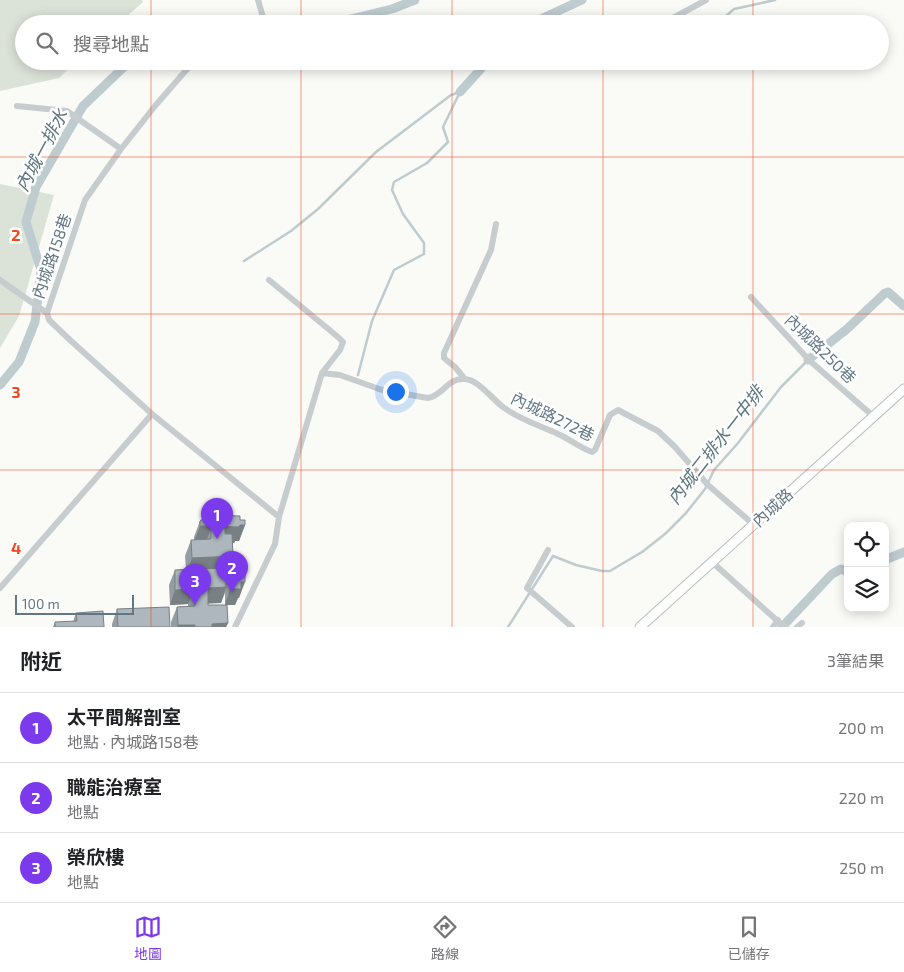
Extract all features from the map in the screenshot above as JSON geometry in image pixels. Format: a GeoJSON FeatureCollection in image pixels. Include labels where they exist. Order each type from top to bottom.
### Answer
{"type":"FeatureCollection","features":[{"type":"Feature","properties":{"kind":"street"},"geometry":{"type":"LineString","coordinates":[[258,0],[262,15]]}},
{"type":"Feature","properties":{"kind":"street"},"geometry":{"type":"LineString","coordinates":[[678,15],[706,0]]}},
{"type":"Feature","properties":{"kind":"street","name":"內城路158巷"},"geometry":{"type":"LineString","coordinates":[[186,70],[155,106],[85,200],[44,312],[49,320],[70,340],[152,414],[279,517]]}},
{"type":"Feature","properties":{"kind":"street"},"geometry":{"type":"LineString","coordinates":[[17,106],[67,112],[122,149]]}},
{"type":"Feature","properties":{"kind":"street"},"geometry":{"type":"LineString","coordinates":[[322,374],[340,375],[382,390],[428,398],[435,396],[456,380],[464,378],[444,358],[444,353],[492,250],[496,224]]}},
{"type":"Feature","properties":{"kind":"street"},"geometry":{"type":"LineString","coordinates":[[0,280],[44,312]]}},
{"type":"Feature","properties":{"kind":"street"},"geometry":{"type":"LineString","coordinates":[[235,627],[275,544],[279,517],[322,374],[340,350],[343,342],[269,280]]}},
{"type":"Feature","properties":{"kind":"street","name":"內城路250巷"},"geometry":{"type":"LineString","coordinates":[[751,297],[810,361],[873,416]]}},
{"type":"Feature","properties":{"kind":"street","name":"內城路272巷"},"geometry":{"type":"LineString","coordinates":[[464,378],[474,381],[508,411],[561,435],[592,452],[595,450],[610,415],[618,410],[658,431],[675,447],[708,485],[753,524]]}},
{"type":"Feature","properties":{"kind":"street","name":"內城路"},"geometry":{"type":"LineString","coordinates":[[640,627],[904,389]]}},
{"type":"Feature","properties":{"kind":"street"},"geometry":{"type":"LineString","coordinates":[[0,588],[152,414]]}},
{"type":"Feature","properties":{"kind":"street"},"geometry":{"type":"LineString","coordinates":[[548,550],[527,588],[572,627]]}},
{"type":"Feature","properties":{"kind":"street"},"geometry":{"type":"LineString","coordinates":[[712,562],[782,624]]}},
{"type":"Feature","properties":{"kind":"street"},"geometry":{"type":"LineString","coordinates":[[773,627],[782,624]]}},
{"type":"Feature","properties":{"kind":"shaded area"},"geometry":{"type":"Polygon","coordinates":[[[0,0],[142,0],[143,2],[128,15],[15,15],[15,70],[67,70],[59,78],[0,91],[0,0]]]}},
{"type":"Feature","properties":{"kind":"shaded area"},"geometry":{"type":"Polygon","coordinates":[[[0,184],[54,195],[19,316],[0,348],[0,184]]]}},
{"type":"Feature","properties":{"kind":"building"},"geometry":{"type":"Polygon","coordinates":[[[210,515],[240,516],[240,520],[245,520],[245,525],[240,525],[239,527],[200,526],[200,521],[205,517],[210,517],[210,515]]]}},
{"type":"Feature","properties":{"kind":"building"},"geometry":{"type":"Polygon","coordinates":[[[225,527],[225,534],[232,534],[233,556],[192,558],[191,540],[211,539],[211,528],[225,527]]]}},
{"type":"Feature","properties":{"kind":"building"},"geometry":{"type":"Polygon","coordinates":[[[230,566],[240,566],[240,571],[245,571],[245,582],[241,582],[241,589],[230,589],[230,566]]]}},
{"type":"Feature","properties":{"kind":"building"},"geometry":{"type":"Polygon","coordinates":[[[226,568],[226,587],[208,588],[208,605],[227,605],[228,623],[212,624],[212,627],[178,625],[177,607],[195,606],[194,589],[175,590],[175,570],[226,568]]]}},
{"type":"Feature","properties":{"kind":"building"},"geometry":{"type":"Polygon","coordinates":[[[169,607],[170,627],[118,627],[117,609],[169,607]]]}},
{"type":"Feature","properties":{"kind":"building"},"geometry":{"type":"Polygon","coordinates":[[[103,611],[104,627],[55,627],[55,622],[77,621],[76,613],[103,611]]]}},
{"type":"Feature","properties":{"kind":"waterway","name":"內城一排水"},"geometry":{"type":"LineString","coordinates":[[367,15],[392,9],[415,0]]}},
{"type":"Feature","properties":{"kind":"waterway"},"geometry":{"type":"LineString","coordinates":[[550,15],[582,0]]}},
{"type":"Feature","properties":{"kind":"waterway"},"geometry":{"type":"LineString","coordinates":[[727,15],[734,9],[775,0]]}},
{"type":"Feature","properties":{"kind":"waterway","name":"內城一排水"},"geometry":{"type":"LineString","coordinates":[[0,385],[19,362],[35,322],[41,270],[26,222],[36,187],[83,106],[121,70]]}},
{"type":"Feature","properties":{"kind":"waterway"},"geometry":{"type":"LineString","coordinates":[[460,92],[480,70]]}},
{"type":"Feature","properties":{"kind":"waterway"},"geometry":{"type":"LineString","coordinates":[[244,261],[291,231],[318,209],[376,152],[451,95],[460,92]]}},
{"type":"Feature","properties":{"kind":"waterway"},"geometry":{"type":"LineString","coordinates":[[358,375],[372,321],[394,270],[424,254],[424,243],[403,214],[392,190],[394,182],[427,163],[448,142],[443,127],[460,92]]}},
{"type":"Feature","properties":{"kind":"waterway","name":"內城二排水一中排"},"geometry":{"type":"LineString","coordinates":[[808,360],[847,329],[885,293],[888,292],[904,306]]}},
{"type":"Feature","properties":{"kind":"waterway","name":"內城二排水一中排"},"geometry":{"type":"LineString","coordinates":[[508,627],[553,556],[576,565],[610,571],[642,552],[665,534],[686,513],[705,489],[714,470],[738,443],[781,387],[808,360]]}},
{"type":"Feature","properties":{"kind":"waterway"},"geometry":{"type":"LineString","coordinates":[[889,558],[904,552]]}},
{"type":"Feature","properties":{"kind":"waterway"},"geometry":{"type":"LineString","coordinates":[[782,627],[832,574],[841,569],[844,570]]}},
{"type":"Feature","properties":{"kind":"place","name":"太平間解剖室"},"geometry":{"type":"Point","coordinates":[217,539]}},
{"type":"Feature","properties":{"kind":"place","name":"職能治療室"},"geometry":{"type":"Point","coordinates":[232,592]}},
{"type":"Feature","properties":{"kind":"place","name":"榮欣樓"},"geometry":{"type":"Point","coordinates":[195,605]}}]}
